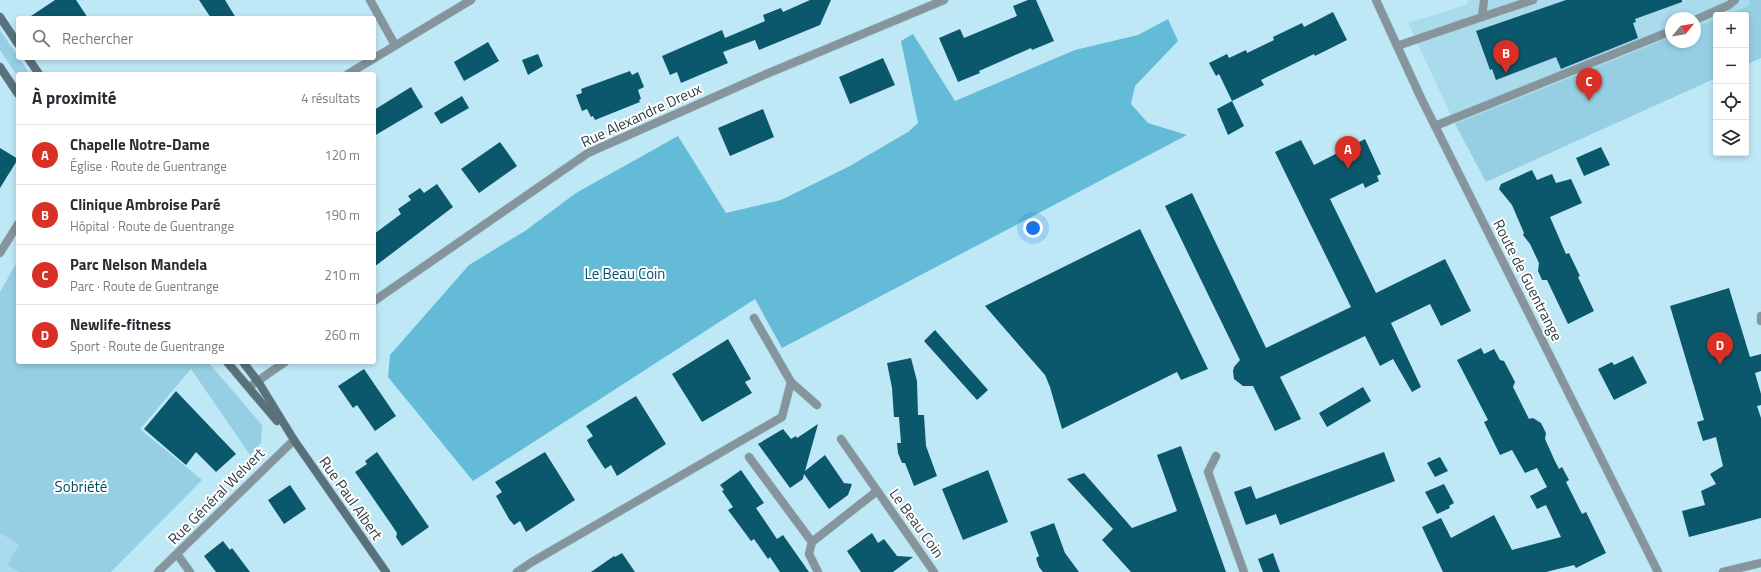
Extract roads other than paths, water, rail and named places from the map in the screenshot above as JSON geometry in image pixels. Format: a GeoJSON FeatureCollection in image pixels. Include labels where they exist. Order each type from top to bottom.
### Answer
{"type":"FeatureCollection","features":[{"type":"Feature","properties":{"kind":"main road"},"geometry":{"type":"LineString","coordinates":[[0,17],[16,41]]}},
{"type":"Feature","properties":{"kind":"main road"},"geometry":{"type":"LineString","coordinates":[[29,60],[38,72]]}},
{"type":"Feature","properties":{"kind":"main road"},"geometry":{"type":"LineString","coordinates":[[0,67],[16,91]]}},
{"type":"Feature","properties":{"kind":"main road","name":"Rue Paul Albert"},"geometry":{"type":"LineString","coordinates":[[229,364],[294,440]]}},
{"type":"Feature","properties":{"kind":"main road","name":"Rue Paul Albert"},"geometry":{"type":"LineString","coordinates":[[245,364],[258,381],[294,440],[386,572]]}},
{"type":"Feature","properties":{"kind":"street"},"geometry":{"type":"LineString","coordinates":[[370,0],[395,46]]}},
{"type":"Feature","properties":{"kind":"street"},"geometry":{"type":"LineString","coordinates":[[376,57],[471,0]]}},
{"type":"Feature","properties":{"kind":"street","name":"Rue Alexandre Dreux"},"geometry":{"type":"LineString","coordinates":[[376,300],[588,153],[764,75],[944,0]]}},
{"type":"Feature","properties":{"kind":"street","name":"Route de Guentrange"},"geometry":{"type":"LineString","coordinates":[[1376,0],[1435,126],[1658,572]]}},
{"type":"Feature","properties":{"kind":"street"},"geometry":{"type":"LineString","coordinates":[[1482,17],[1484,0]]}},
{"type":"Feature","properties":{"kind":"street"},"geometry":{"type":"LineString","coordinates":[[1397,46],[1533,0]]}},
{"type":"Feature","properties":{"kind":"street"},"geometry":{"type":"LineString","coordinates":[[1701,17],[1729,5],[1735,0]]}},
{"type":"Feature","properties":{"kind":"street"},"geometry":{"type":"LineString","coordinates":[[1435,126],[1665,32]]}},
{"type":"Feature","properties":{"kind":"street"},"geometry":{"type":"LineString","coordinates":[[351,72],[372,60]]}},
{"type":"Feature","properties":{"kind":"street"},"geometry":{"type":"LineString","coordinates":[[0,253],[16,227]]}},
{"type":"Feature","properties":{"kind":"street"},"geometry":{"type":"LineString","coordinates":[[1761,316],[1761,321]]}},
{"type":"Feature","properties":{"kind":"street"},"geometry":{"type":"LineString","coordinates":[[754,318],[791,382],[817,405]]}},
{"type":"Feature","properties":{"kind":"street"},"geometry":{"type":"LineString","coordinates":[[249,387],[282,364]]}},
{"type":"Feature","properties":{"kind":"street"},"geometry":{"type":"LineString","coordinates":[[518,572],[532,562],[782,417],[791,382]]}},
{"type":"Feature","properties":{"kind":"street","name":"Le Beau Coin"},"geometry":{"type":"LineString","coordinates":[[841,439],[934,572]]}},
{"type":"Feature","properties":{"kind":"street","name":"Rue Général Welvert"},"geometry":{"type":"LineString","coordinates":[[158,572],[294,440]]}},
{"type":"Feature","properties":{"kind":"street"},"geometry":{"type":"LineString","coordinates":[[1216,456],[1208,472],[1244,572]]}},
{"type":"Feature","properties":{"kind":"street"},"geometry":{"type":"LineString","coordinates":[[749,457],[812,542],[809,554],[818,572]]}},
{"type":"Feature","properties":{"kind":"street","name":"Le Beau Coin"},"geometry":{"type":"LineString","coordinates":[[812,542],[877,491]]}},
{"type":"Feature","properties":{"kind":"street"},"geometry":{"type":"LineString","coordinates":[[177,554],[190,572]]}},
{"type":"Feature","properties":{"kind":"street"},"geometry":{"type":"LineString","coordinates":[[1723,572],[1761,563]]}},
{"type":"Feature","properties":{"kind":"place","name":"Clinique Ambroise Paré"},"geometry":{"type":"Point","coordinates":[1506,73]}},
{"type":"Feature","properties":{"kind":"place","name":"Parc Nelson Mandela"},"geometry":{"type":"Point","coordinates":[1589,101]}},
{"type":"Feature","properties":{"kind":"place","name":"Chapelle Notre-Dame"},"geometry":{"type":"Point","coordinates":[1348,169]}},
{"type":"Feature","properties":{"kind":"place","name":"Newlife-fitness"},"geometry":{"type":"Point","coordinates":[1720,365]}},
{"type":"Feature","properties":{"kind":"park label","name":"Sobriété"},"geometry":{"type":"Point","coordinates":[81,486]}}]}
